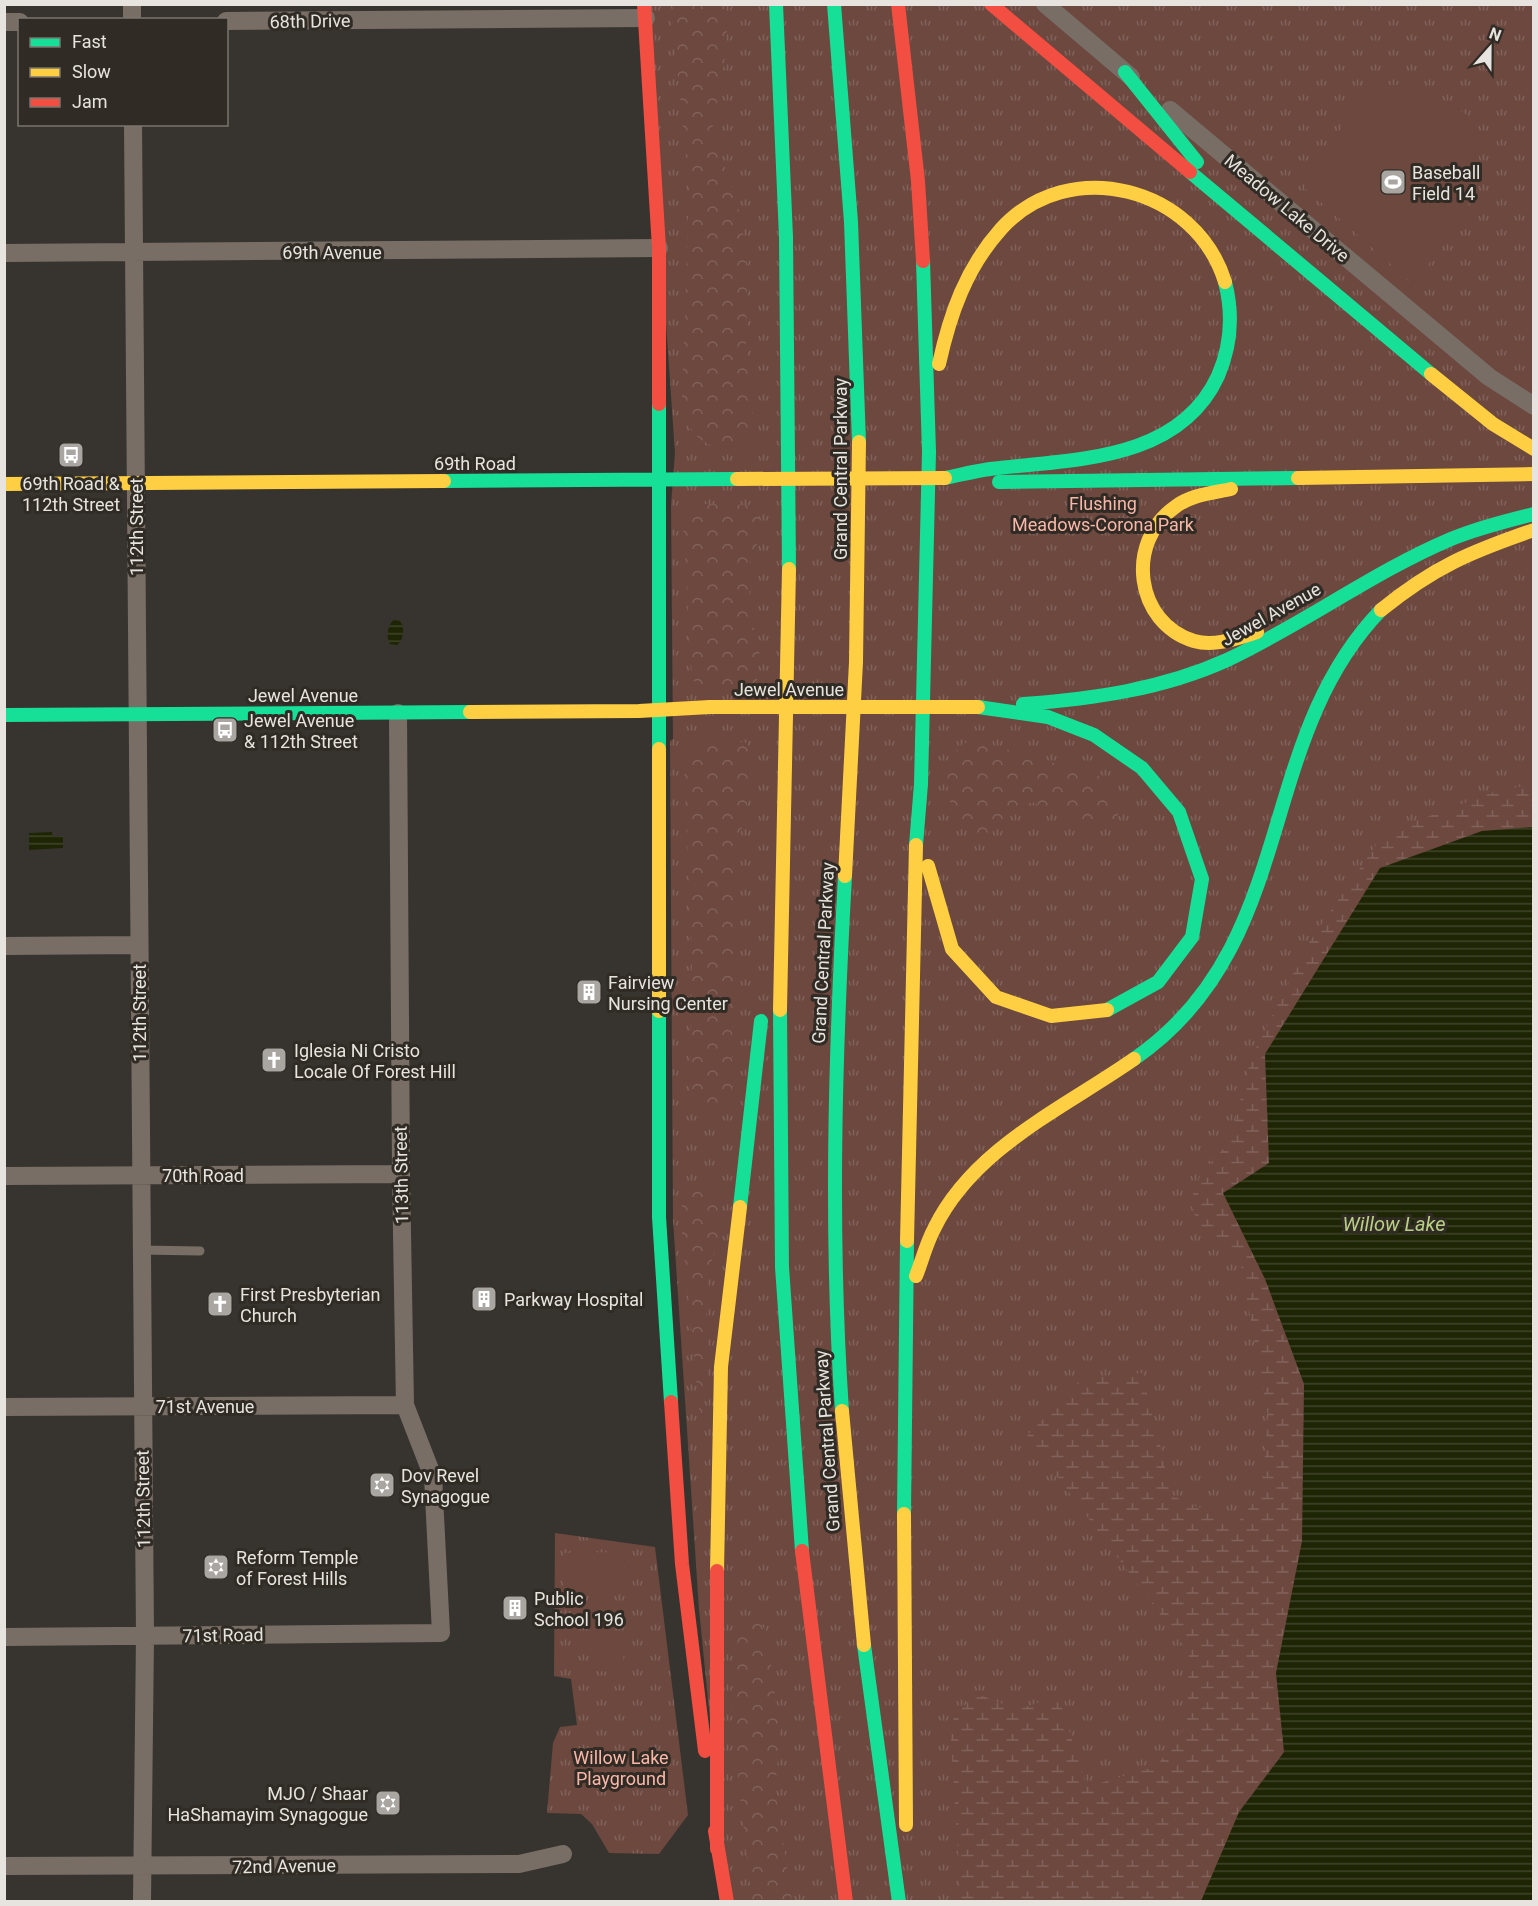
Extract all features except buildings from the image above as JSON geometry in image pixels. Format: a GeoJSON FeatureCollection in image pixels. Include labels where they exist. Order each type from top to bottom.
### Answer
{"type":"FeatureCollection","features":[{"type":"Feature","properties":{"kind":"main road","name":"Grand Central Parkway"},"geometry":{"type":"LineString","coordinates":[[776,4],[789,403],[786,805],[779,1113],[785,1339],[795,1481],[810,1622],[846,1902]]}},
{"type":"Feature","properties":{"kind":"main road","name":"Grand Central Parkway"},"geometry":{"type":"LineString","coordinates":[[834,4],[850,212],[859,447],[858,590],[836,1050],[834,1192],[837,1298],[853,1545],[878,1756],[899,1902]]}},
{"type":"Feature","properties":{"kind":"main road"},"geometry":{"type":"LineString","coordinates":[[898,4],[918,181],[924,269],[929,452],[921,784],[916,851],[906,1318],[902,1668],[908,1902]]}},
{"type":"Feature","properties":{"kind":"main road"},"geometry":{"type":"LineString","coordinates":[[991,4],[1469,405],[1503,431],[1533,449]]}},
{"type":"Feature","properties":{"kind":"main road"},"geometry":{"type":"LineString","coordinates":[[645,11],[659,248],[659,1217],[682,1564],[717,1849],[727,1902]]}},
{"type":"Feature","properties":{"kind":"main road"},"geometry":{"type":"LineString","coordinates":[[1125,72],[1242,216]]}},
{"type":"Feature","properties":{"kind":"main road"},"geometry":{"type":"LineString","coordinates":[[929,452],[942,347],[953,305],[980,254],[998,231],[1018,213],[1040,200],[1065,190],[1106,186],[1133,191],[1160,202],[1184,218],[1204,239],[1217,262],[1227,290],[1230,332],[1216,380],[1193,412],[1149,441],[1110,455],[1079,463],[990,469],[945,478]]}},
{"type":"Feature","properties":{"kind":"main road"},"geometry":{"type":"LineString","coordinates":[[945,478],[992,482],[1533,474]]}},
{"type":"Feature","properties":{"kind":"main road","name":"69th Road"},"geometry":{"type":"LineString","coordinates":[[4,484],[945,478]]}},
{"type":"Feature","properties":{"kind":"main road"},"geometry":{"type":"LineString","coordinates":[[1272,479],[1186,501],[1169,510],[1155,525],[1146,542],[1141,569],[1143,589],[1161,620],[1178,634],[1196,641],[1217,642],[1238,638],[1311,614]]}},
{"type":"Feature","properties":{"kind":"main road","name":"Jewel Avenue"},"geometry":{"type":"LineString","coordinates":[[4,715],[398,713],[660,710],[710,707],[978,707],[1090,699],[1153,686],[1228,659],[1425,549],[1486,525],[1533,514]]}},
{"type":"Feature","properties":{"kind":"main road"},"geometry":{"type":"LineString","coordinates":[[906,1318],[920,1262],[931,1232],[947,1204],[973,1173],[1011,1141],[1153,1046],[1188,1012],[1217,977],[1248,919],[1320,699],[1333,670],[1354,638],[1387,604],[1438,568],[1483,547],[1533,530]]}},
{"type":"Feature","properties":{"kind":"main road"},"geometry":{"type":"LineString","coordinates":[[921,784],[929,873],[940,919],[965,967],[992,994],[1013,1006],[1036,1014],[1058,1017],[1095,1015],[1120,1007],[1141,995],[1177,962],[1197,919],[1202,877],[1195,844],[1167,794],[1133,762],[1093,733],[1046,717],[978,707]]}},
{"type":"Feature","properties":{"kind":"main road"},"geometry":{"type":"LineString","coordinates":[[766,982],[786,805]]}},
{"type":"Feature","properties":{"kind":"main road"},"geometry":{"type":"LineString","coordinates":[[717,1849],[717,1495],[721,1367],[763,1005]]}},
{"type":"Feature","properties":{"kind":"street","name":"Meadow Lake Drive"},"geometry":{"type":"LineString","coordinates":[[1045,4],[1489,377],[1533,406]]}},
{"type":"Feature","properties":{"kind":"street","name":"68th Drive"},"geometry":{"type":"LineString","coordinates":[[228,21],[645,11]]}},
{"type":"Feature","properties":{"kind":"street","name":"112th Street"},"geometry":{"type":"LineString","coordinates":[[133,126],[141,1407],[145,1636],[142,1902]]}},
{"type":"Feature","properties":{"kind":"street","name":"69th Avenue"},"geometry":{"type":"LineString","coordinates":[[4,254],[659,248]]}},
{"type":"Feature","properties":{"kind":"street","name":"113th Street"},"geometry":{"type":"LineString","coordinates":[[398,713],[405,1405],[433,1477],[441,1633]]}},
{"type":"Feature","properties":{"kind":"street"},"geometry":{"type":"LineString","coordinates":[[4,946],[138,945]]}},
{"type":"Feature","properties":{"kind":"street","name":"70th Road"},"geometry":{"type":"LineString","coordinates":[[4,1176],[401,1174]]}},
{"type":"Feature","properties":{"kind":"street","name":"71st Avenue"},"geometry":{"type":"LineString","coordinates":[[4,1407],[405,1405]]}},
{"type":"Feature","properties":{"kind":"street","name":"71st Road"},"geometry":{"type":"LineString","coordinates":[[4,1637],[441,1633]]}},
{"type":"Feature","properties":{"kind":"street","name":"72nd Avenue"},"geometry":{"type":"LineString","coordinates":[[4,1866],[519,1864],[563,1854]]}},
{"type":"Feature","properties":{"kind":"lane"},"geometry":{"type":"LineString","coordinates":[[141,1250],[200,1251]]}},
{"type":"Feature","properties":{"kind":"green space","name":"Flushing Meadows-Corona Park"},"geometry":{"type":"Polygon","coordinates":[[[644,5],[1533,5],[1533,1901],[728,1901],[699,1609],[673,1220],[670,741],[673,739],[671,505],[675,453],[644,5]]]}},
{"type":"Feature","properties":{"kind":"green space"},"geometry":{"type":"Polygon","coordinates":[[[671,5],[726,5],[727,46],[712,130],[737,201],[747,258],[746,349],[752,377],[753,435],[749,447],[723,448],[703,441],[690,427],[682,402],[689,188],[671,5]]]}},
{"type":"Feature","properties":{"kind":"green space","name":"Baseball Field 14"},"geometry":{"type":"Polygon","coordinates":[[[1418,84],[1473,119],[1482,178],[1465,211],[1414,285],[1304,187],[1368,86],[1418,84]]]}},
{"type":"Feature","properties":{"kind":"green space"},"geometry":{"type":"Polygon","coordinates":[[[697,504],[759,505],[760,536],[750,562],[749,616],[760,645],[757,682],[753,688],[721,691],[704,687],[692,679],[683,523],[689,509],[697,504]]]}},
{"type":"Feature","properties":{"kind":"green space"},"geometry":{"type":"Polygon","coordinates":[[[718,738],[747,743],[751,751],[750,793],[736,851],[731,1101],[730,1109],[720,1111],[690,1107],[692,958],[684,768],[693,744],[718,738]]]}},
{"type":"Feature","properties":{"kind":"green space"},"geometry":{"type":"Polygon","coordinates":[[[981,742],[1099,776],[1113,797],[1118,815],[1113,824],[1096,827],[1032,802],[1008,814],[992,832],[977,838],[955,822],[948,793],[947,761],[964,743],[981,742]]]}},
{"type":"Feature","properties":{"kind":"green space"},"geometry":{"type":"Polygon","coordinates":[[[1533,785],[1533,827],[1482,831],[1380,868],[1265,1054],[1269,1163],[1223,1193],[1265,1279],[1304,1384],[1302,1541],[1276,1673],[1284,1752],[1239,1812],[1201,1901],[961,1901],[950,1723],[975,1693],[1018,1710],[1058,1695],[1087,1787],[1157,1766],[1187,1724],[1189,1653],[1027,1436],[1082,1378],[1142,1373],[1172,1496],[1237,1523],[1262,1492],[1268,1416],[1238,1249],[1202,1236],[1190,1202],[1201,1174],[1230,1141],[1251,1058],[1308,944],[1384,833],[1502,789],[1533,785]]]}},
{"type":"Feature","properties":{"kind":"green space"},"geometry":{"type":"Polygon","coordinates":[[[698,1183],[716,1189],[722,1209],[706,1302],[707,1382],[700,1420],[682,1232],[682,1196],[698,1183]]]}},
{"type":"Feature","properties":{"kind":"green space","name":"Willow Lake Playground"},"geometry":{"type":"Polygon","coordinates":[[[555,1533],[655,1547],[688,1815],[659,1854],[609,1853],[592,1824],[581,1814],[547,1813],[553,1743],[560,1727],[577,1725],[571,1679],[554,1676],[555,1533]]]}},
{"type":"Feature","properties":{"kind":"green space"},"geometry":{"type":"Polygon","coordinates":[[[624,1552],[625,1589],[564,1590],[564,1553],[624,1552]]]}},
{"type":"Feature","properties":{"kind":"green space"},"geometry":{"type":"Polygon","coordinates":[[[756,1615],[765,1630],[772,1671],[780,1737],[775,1789],[792,1901],[752,1901],[732,1726],[735,1630],[741,1618],[756,1615]]]}},
{"type":"Feature","properties":{"kind":"green space"},"geometry":{"type":"Polygon","coordinates":[[[594,1632],[624,1633],[623,1672],[593,1671],[594,1632]]]}},
{"type":"Feature","properties":{"kind":"water"},"geometry":{"type":"Polygon","coordinates":[[[394,620],[400,621],[403,630],[401,640],[397,645],[390,644],[388,638],[389,628],[394,620]]]}},
{"type":"Feature","properties":{"kind":"water","name":"Willow Lake"},"geometry":{"type":"Polygon","coordinates":[[[1533,827],[1533,1901],[1201,1901],[1239,1812],[1284,1752],[1276,1673],[1302,1541],[1304,1384],[1265,1279],[1223,1193],[1269,1163],[1265,1054],[1380,868],[1482,831],[1533,827]]]}},
{"type":"Feature","properties":{"kind":"water"},"geometry":{"type":"Polygon","coordinates":[[[52,832],[53,837],[63,836],[63,848],[29,850],[29,833],[52,832]]]}},
{"type":"Feature","properties":{"kind":"traffic: fast"},"geometry":{"type":"LineString","coordinates":[[776,4],[786,237],[789,569]]}},
{"type":"Feature","properties":{"kind":"traffic: fast"},"geometry":{"type":"LineString","coordinates":[[834,4],[851,222],[859,442]]}},
{"type":"Feature","properties":{"kind":"traffic: fast"},"geometry":{"type":"LineString","coordinates":[[1125,72],[1197,162]]}},
{"type":"Feature","properties":{"kind":"traffic: fast"},"geometry":{"type":"LineString","coordinates":[[1190,172],[1431,374]]}},
{"type":"Feature","properties":{"kind":"traffic: fast"},"geometry":{"type":"LineString","coordinates":[[916,845],[921,784],[929,452],[923,261]]}},
{"type":"Feature","properties":{"kind":"traffic: fast"},"geometry":{"type":"LineString","coordinates":[[945,478],[984,470],[1087,458],[1119,451],[1149,441],[1177,426],[1200,405],[1222,365],[1226,353],[1230,317],[1225,282]]}},
{"type":"Feature","properties":{"kind":"traffic: fast"},"geometry":{"type":"LineString","coordinates":[[659,404],[659,749]]}},
{"type":"Feature","properties":{"kind":"traffic: fast"},"geometry":{"type":"LineString","coordinates":[[999,482],[1298,478]]}},
{"type":"Feature","properties":{"kind":"traffic: fast"},"geometry":{"type":"LineString","coordinates":[[444,481],[737,479]]}},
{"type":"Feature","properties":{"kind":"traffic: fast"},"geometry":{"type":"LineString","coordinates":[[1023,704],[1101,696],[1153,685],[1203,670],[1284,631],[1422,552],[1471,531],[1534,514]]}},
{"type":"Feature","properties":{"kind":"traffic: fast"},"geometry":{"type":"LineString","coordinates":[[1134,1059],[1187,1012],[1225,959],[1251,902],[1312,720],[1340,663],[1381,610]]}},
{"type":"Feature","properties":{"kind":"traffic: fast"},"geometry":{"type":"LineString","coordinates":[[978,707],[1048,717],[1094,735],[1142,768],[1179,812],[1202,879],[1192,937],[1158,982],[1107,1010]]}},
{"type":"Feature","properties":{"kind":"traffic: fast"},"geometry":{"type":"LineString","coordinates":[[4,715],[470,712]]}},
{"type":"Feature","properties":{"kind":"traffic: fast"},"geometry":{"type":"LineString","coordinates":[[842,1411],[836,1277],[835,1144],[845,876]]}},
{"type":"Feature","properties":{"kind":"traffic: fast"},"geometry":{"type":"LineString","coordinates":[[780,1010],[782,1267],[802,1551]]}},
{"type":"Feature","properties":{"kind":"traffic: fast"},"geometry":{"type":"LineString","coordinates":[[659,1011],[659,1217],[671,1402]]}},
{"type":"Feature","properties":{"kind":"traffic: fast"},"geometry":{"type":"LineString","coordinates":[[740,1207],[761,1021]]}},
{"type":"Feature","properties":{"kind":"traffic: fast"},"geometry":{"type":"LineString","coordinates":[[904,1514],[907,1241]]}},
{"type":"Feature","properties":{"kind":"traffic: fast"},"geometry":{"type":"LineString","coordinates":[[864,1645],[899,1902]]}},
{"type":"Feature","properties":{"kind":"traffic: slow"},"geometry":{"type":"LineString","coordinates":[[939,364],[948,327],[961,292],[989,244],[1001,229],[1029,206],[1061,192],[1094,188],[1128,192],[1159,204],[1187,223],[1210,249],[1225,282]]}},
{"type":"Feature","properties":{"kind":"traffic: slow"},"geometry":{"type":"LineString","coordinates":[[1431,374],[1493,424],[1534,449]]}},
{"type":"Feature","properties":{"kind":"traffic: slow"},"geometry":{"type":"LineString","coordinates":[[845,876],[856,662],[859,442]]}},
{"type":"Feature","properties":{"kind":"traffic: slow"},"geometry":{"type":"LineString","coordinates":[[1298,478],[1534,474]]}},
{"type":"Feature","properties":{"kind":"traffic: slow"},"geometry":{"type":"LineString","coordinates":[[737,479],[945,478]]}},
{"type":"Feature","properties":{"kind":"traffic: slow"},"geometry":{"type":"LineString","coordinates":[[4,484],[444,481]]}},
{"type":"Feature","properties":{"kind":"traffic: slow"},"geometry":{"type":"LineString","coordinates":[[1231,489],[1187,500],[1175,507],[1159,522],[1149,540],[1143,560],[1144,580],[1149,600],[1159,617],[1174,632],[1202,643],[1234,639],[1257,632]]}},
{"type":"Feature","properties":{"kind":"traffic: slow"},"geometry":{"type":"LineString","coordinates":[[1381,610],[1418,582],[1453,562],[1534,530]]}},
{"type":"Feature","properties":{"kind":"traffic: slow"},"geometry":{"type":"LineString","coordinates":[[780,1010],[789,569]]}},
{"type":"Feature","properties":{"kind":"traffic: slow"},"geometry":{"type":"LineString","coordinates":[[470,712],[639,711],[710,707]]}},
{"type":"Feature","properties":{"kind":"traffic: slow"},"geometry":{"type":"LineString","coordinates":[[710,707],[978,707]]}},
{"type":"Feature","properties":{"kind":"traffic: slow"},"geometry":{"type":"LineString","coordinates":[[659,749],[659,1011]]}},
{"type":"Feature","properties":{"kind":"traffic: slow"},"geometry":{"type":"LineString","coordinates":[[907,1241],[916,845]]}},
{"type":"Feature","properties":{"kind":"traffic: slow"},"geometry":{"type":"LineString","coordinates":[[928,866],[952,949],[996,997],[1051,1016],[1107,1010]]}},
{"type":"Feature","properties":{"kind":"traffic: slow"},"geometry":{"type":"LineString","coordinates":[[916,1276],[934,1229],[951,1200],[972,1175],[1022,1132],[1134,1059]]}},
{"type":"Feature","properties":{"kind":"traffic: slow"},"geometry":{"type":"LineString","coordinates":[[717,1571],[721,1367],[740,1207]]}},
{"type":"Feature","properties":{"kind":"traffic: slow"},"geometry":{"type":"LineString","coordinates":[[842,1411],[864,1645]]}},
{"type":"Feature","properties":{"kind":"traffic: slow"},"geometry":{"type":"LineString","coordinates":[[904,1514],[906,1825]]}},
{"type":"Feature","properties":{"kind":"traffic: jam"},"geometry":{"type":"LineString","coordinates":[[644,4],[659,248],[659,404]]}},
{"type":"Feature","properties":{"kind":"traffic: jam"},"geometry":{"type":"LineString","coordinates":[[898,4],[918,181],[923,261]]}},
{"type":"Feature","properties":{"kind":"traffic: jam"},"geometry":{"type":"LineString","coordinates":[[991,4],[1190,172]]}},
{"type":"Feature","properties":{"kind":"traffic: jam"},"geometry":{"type":"LineString","coordinates":[[671,1402],[682,1564],[705,1751]]}},
{"type":"Feature","properties":{"kind":"traffic: jam"},"geometry":{"type":"LineString","coordinates":[[802,1551],[846,1902]]}},
{"type":"Feature","properties":{"kind":"traffic: jam"},"geometry":{"type":"LineString","coordinates":[[717,1571],[717,1849]]}},
{"type":"Feature","properties":{"kind":"traffic: jam"},"geometry":{"type":"LineString","coordinates":[[715,1831],[727,1902]]}},
{"type":"Feature","properties":{"kind":"place","name":"Baseball Field 14"},"geometry":{"type":"Point","coordinates":[1393,182]}},
{"type":"Feature","properties":{"kind":"place","name":"69th Road & 112th Street"},"geometry":{"type":"Point","coordinates":[71,455]}},
{"type":"Feature","properties":{"kind":"place","name":"Jewel Avenue & 112th Street"},"geometry":{"type":"Point","coordinates":[225,730]}},
{"type":"Feature","properties":{"kind":"place","name":"Fairview Nursing Center"},"geometry":{"type":"Point","coordinates":[589,992]}},
{"type":"Feature","properties":{"kind":"place","name":"Iglesia Ni Cristo Locale Of Forest Hill"},"geometry":{"type":"Point","coordinates":[274,1060]}},
{"type":"Feature","properties":{"kind":"place","name":"Parkway Hospital"},"geometry":{"type":"Point","coordinates":[484,1299]}},
{"type":"Feature","properties":{"kind":"place","name":"First Presbyterian Church"},"geometry":{"type":"Point","coordinates":[220,1304]}},
{"type":"Feature","properties":{"kind":"place","name":"Dov Revel Synagogue"},"geometry":{"type":"Point","coordinates":[382,1485]}},
{"type":"Feature","properties":{"kind":"place","name":"Reform Temple of Forest Hills"},"geometry":{"type":"Point","coordinates":[216,1567]}},
{"type":"Feature","properties":{"kind":"place","name":"Public School 196"},"geometry":{"type":"Point","coordinates":[515,1608]}},
{"type":"Feature","properties":{"kind":"place","name":"MJO / Shaar HaShamayim Synagogue"},"geometry":{"type":"Point","coordinates":[388,1803]}}]}
